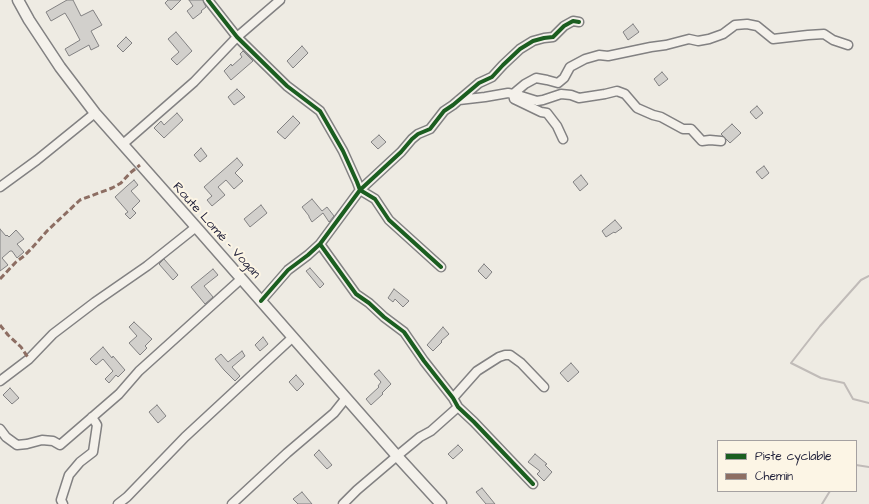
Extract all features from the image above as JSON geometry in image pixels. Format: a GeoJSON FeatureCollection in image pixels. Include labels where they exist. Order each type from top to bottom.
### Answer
{"type":"FeatureCollection","features":[{"type":"Feature","properties":{"kind":"main road","name":"Route Lomé - Vogan"},"geometry":{"type":"LineString","coordinates":[[18,0],[60,67],[95,113],[396,456],[441,504]]}},
{"type":"Feature","properties":{"kind":"street"},"geometry":{"type":"LineString","coordinates":[[208,0],[237,37],[287,86],[320,111],[343,151],[358,182],[360,190],[375,199],[389,220],[441,267]]}},
{"type":"Feature","properties":{"kind":"street"},"geometry":{"type":"LineString","coordinates":[[122,144],[194,82],[237,37],[280,0]]}},
{"type":"Feature","properties":{"kind":"street"},"geometry":{"type":"LineString","coordinates":[[261,301],[288,270],[320,244],[360,190],[401,152],[412,138],[430,129],[444,111],[479,83],[492,77],[520,49],[533,41],[554,37],[564,26],[573,21],[579,22]]}},
{"type":"Feature","properties":{"kind":"street"},"geometry":{"type":"LineString","coordinates":[[513,94],[525,84],[536,78],[558,83],[564,78],[570,67],[585,59],[599,55],[608,56],[651,46],[666,45],[689,39],[698,41],[709,39],[723,34],[735,25],[746,24],[758,26],[773,39],[824,34],[833,40],[848,45]]}},
{"type":"Feature","properties":{"kind":"street"},"geometry":{"type":"LineString","coordinates":[[459,100],[513,94],[537,101],[561,94],[579,98],[617,91],[625,94],[637,108],[661,117],[683,128],[691,129],[702,141],[721,141]]}},
{"type":"Feature","properties":{"kind":"street"},"geometry":{"type":"LineString","coordinates":[[513,94],[514,99],[541,112],[548,113],[557,126],[562,139]]}},
{"type":"Feature","properties":{"kind":"street"},"geometry":{"type":"LineString","coordinates":[[0,187],[37,160],[95,113]]}},
{"type":"Feature","properties":{"kind":"street"},"geometry":{"type":"LineString","coordinates":[[0,381],[29,359],[52,334],[147,266],[196,227]]}},
{"type":"Feature","properties":{"kind":"street"},"geometry":{"type":"LineString","coordinates":[[320,244],[356,294],[404,332],[424,362],[453,398],[458,407],[533,484]]}},
{"type":"Feature","properties":{"kind":"street"},"geometry":{"type":"LineString","coordinates":[[0,429],[6,437],[17,445],[42,440],[53,441],[60,445],[119,394],[139,370],[241,279]]}},
{"type":"Feature","properties":{"kind":"street"},"geometry":{"type":"LineString","coordinates":[[118,504],[127,497],[185,437],[293,337]]}},
{"type":"Feature","properties":{"kind":"street"},"geometry":{"type":"LineString","coordinates":[[453,398],[477,371],[499,357],[505,355],[510,355],[521,363],[544,387]]}},
{"type":"Feature","properties":{"kind":"street"},"geometry":{"type":"LineString","coordinates":[[232,504],[287,453],[334,413],[346,398]]}},
{"type":"Feature","properties":{"kind":"street"},"geometry":{"type":"LineString","coordinates":[[343,504],[396,456],[420,437],[431,431],[458,407]]}},
{"type":"Feature","properties":{"kind":"street"},"geometry":{"type":"LineString","coordinates":[[63,504],[61,500],[69,476],[80,462],[93,452],[97,425],[92,416]]}},
{"type":"Feature","properties":{"kind":"building"},"geometry":{"type":"Polygon","coordinates":[[[67,0],[73,0],[81,16],[93,10],[102,25],[91,31],[99,46],[91,50],[89,45],[69,56],[65,49],[80,40],[65,13],[51,21],[46,12],[67,0]]]}},
{"type":"Feature","properties":{"kind":"building"},"geometry":{"type":"Polygon","coordinates":[[[168,0],[181,0],[171,10],[165,3],[168,0]]]}},
{"type":"Feature","properties":{"kind":"building"},"geometry":{"type":"Polygon","coordinates":[[[189,0],[203,0],[206,7],[193,19],[187,11],[193,6],[189,0]]]}},
{"type":"Feature","properties":{"kind":"building"},"geometry":{"type":"Polygon","coordinates":[[[633,24],[639,32],[628,40],[623,32],[633,24]]]}},
{"type":"Feature","properties":{"kind":"building"},"geometry":{"type":"Polygon","coordinates":[[[176,32],[192,51],[177,65],[171,59],[179,52],[168,39],[176,32]]]}},
{"type":"Feature","properties":{"kind":"building"},"geometry":{"type":"Polygon","coordinates":[[[126,37],[132,43],[123,52],[117,46],[126,37]]]}},
{"type":"Feature","properties":{"kind":"building"},"geometry":{"type":"Polygon","coordinates":[[[302,46],[308,53],[293,68],[287,61],[302,46]]]}},
{"type":"Feature","properties":{"kind":"building"},"geometry":{"type":"Polygon","coordinates":[[[243,51],[253,61],[231,80],[224,71],[231,64],[232,66],[242,57],[240,54],[243,51]]]}},
{"type":"Feature","properties":{"kind":"building"},"geometry":{"type":"Polygon","coordinates":[[[662,72],[668,79],[659,86],[654,79],[662,72]]]}},
{"type":"Feature","properties":{"kind":"building"},"geometry":{"type":"Polygon","coordinates":[[[237,89],[245,97],[234,105],[228,97],[237,89]]]}},
{"type":"Feature","properties":{"kind":"building"},"geometry":{"type":"Polygon","coordinates":[[[757,106],[763,113],[756,119],[750,112],[757,106]]]}},
{"type":"Feature","properties":{"kind":"building"},"geometry":{"type":"Polygon","coordinates":[[[177,113],[183,120],[164,138],[154,128],[161,121],[164,125],[177,113]]]}},
{"type":"Feature","properties":{"kind":"building"},"geometry":{"type":"Polygon","coordinates":[[[293,116],[300,123],[285,139],[277,132],[293,116]]]}},
{"type":"Feature","properties":{"kind":"building"},"geometry":{"type":"Polygon","coordinates":[[[732,124],[741,133],[730,143],[721,134],[732,124]]]}},
{"type":"Feature","properties":{"kind":"building"},"geometry":{"type":"Polygon","coordinates":[[[379,135],[386,142],[378,149],[371,142],[379,135]]]}},
{"type":"Feature","properties":{"kind":"building"},"geometry":{"type":"Polygon","coordinates":[[[201,148],[207,156],[200,162],[194,155],[201,148]]]}},
{"type":"Feature","properties":{"kind":"building"},"geometry":{"type":"Polygon","coordinates":[[[237,158],[243,165],[235,173],[243,181],[234,189],[226,180],[218,187],[225,195],[212,206],[207,200],[212,196],[204,187],[237,158]]]}},
{"type":"Feature","properties":{"kind":"building"},"geometry":{"type":"Polygon","coordinates":[[[764,166],[769,173],[762,179],[756,172],[764,166]]]}},
{"type":"Feature","properties":{"kind":"building"},"geometry":{"type":"Polygon","coordinates":[[[581,175],[588,184],[580,191],[573,182],[581,175]]]}},
{"type":"Feature","properties":{"kind":"building"},"geometry":{"type":"Polygon","coordinates":[[[134,180],[138,185],[131,191],[140,201],[132,209],[136,213],[130,219],[125,214],[128,212],[115,197],[134,180]]]}},
{"type":"Feature","properties":{"kind":"building"},"geometry":{"type":"Polygon","coordinates":[[[312,199],[322,211],[327,207],[334,216],[329,222],[323,213],[312,222],[302,207],[312,199]]]}},
{"type":"Feature","properties":{"kind":"building"},"geometry":{"type":"Polygon","coordinates":[[[261,205],[267,213],[250,227],[244,219],[261,205]]]}},
{"type":"Feature","properties":{"kind":"building"},"geometry":{"type":"Polygon","coordinates":[[[615,220],[622,228],[606,237],[602,231],[615,220]]]}},
{"type":"Feature","properties":{"kind":"building"},"geometry":{"type":"Polygon","coordinates":[[[0,229],[6,236],[7,235],[9,237],[16,230],[24,239],[17,244],[24,252],[17,258],[12,251],[10,251],[2,258],[8,265],[0,271],[0,229]]]}},
{"type":"Feature","properties":{"kind":"building"},"geometry":{"type":"Polygon","coordinates":[[[164,259],[178,275],[173,280],[159,264],[164,259]]]}},
{"type":"Feature","properties":{"kind":"building"},"geometry":{"type":"Polygon","coordinates":[[[484,264],[492,272],[486,279],[478,271],[484,264]]]}},
{"type":"Feature","properties":{"kind":"building"},"geometry":{"type":"Polygon","coordinates":[[[310,268],[324,284],[320,288],[306,271],[310,268]]]}},
{"type":"Feature","properties":{"kind":"building"},"geometry":{"type":"Polygon","coordinates":[[[213,269],[218,275],[204,286],[213,297],[205,304],[191,287],[213,269]]]}},
{"type":"Feature","properties":{"kind":"building"},"geometry":{"type":"Polygon","coordinates":[[[394,289],[409,301],[403,307],[395,299],[393,302],[388,298],[394,289]]]}},
{"type":"Feature","properties":{"kind":"building"},"geometry":{"type":"Polygon","coordinates":[[[134,322],[152,339],[145,346],[147,348],[140,355],[129,343],[137,336],[129,327],[134,322]]]}},
{"type":"Feature","properties":{"kind":"building"},"geometry":{"type":"Polygon","coordinates":[[[443,327],[449,334],[433,351],[427,345],[443,327]]]}},
{"type":"Feature","properties":{"kind":"building"},"geometry":{"type":"Polygon","coordinates":[[[263,337],[268,344],[260,351],[255,345],[263,337]]]}},
{"type":"Feature","properties":{"kind":"building"},"geometry":{"type":"Polygon","coordinates":[[[103,347],[125,370],[118,377],[116,375],[109,383],[105,379],[113,371],[103,359],[96,365],[90,359],[103,347]]]}},
{"type":"Feature","properties":{"kind":"building"},"geometry":{"type":"Polygon","coordinates":[[[242,351],[245,356],[232,367],[240,376],[235,381],[215,359],[221,354],[228,362],[242,351]]]}},
{"type":"Feature","properties":{"kind":"building"},"geometry":{"type":"Polygon","coordinates":[[[571,363],[579,372],[568,382],[560,373],[571,363]]]}},
{"type":"Feature","properties":{"kind":"building"},"geometry":{"type":"Polygon","coordinates":[[[379,370],[391,384],[371,405],[366,399],[379,387],[378,386],[381,382],[374,374],[379,370]]]}},
{"type":"Feature","properties":{"kind":"building"},"geometry":{"type":"Polygon","coordinates":[[[296,375],[304,384],[297,391],[289,382],[296,375]]]}},
{"type":"Feature","properties":{"kind":"building"},"geometry":{"type":"Polygon","coordinates":[[[10,388],[19,398],[12,404],[3,395],[10,388]]]}},
{"type":"Feature","properties":{"kind":"building"},"geometry":{"type":"Polygon","coordinates":[[[157,405],[166,416],[158,423],[149,412],[157,405]]]}},
{"type":"Feature","properties":{"kind":"building"},"geometry":{"type":"Polygon","coordinates":[[[458,445],[463,450],[453,459],[448,454],[458,445]]]}},
{"type":"Feature","properties":{"kind":"building"},"geometry":{"type":"Polygon","coordinates":[[[319,450],[332,465],[327,469],[314,455],[319,450]]]}},
{"type":"Feature","properties":{"kind":"building"},"geometry":{"type":"Polygon","coordinates":[[[535,454],[547,464],[545,465],[552,472],[544,481],[537,474],[540,471],[528,462],[535,454]]]}},
{"type":"Feature","properties":{"kind":"building"},"geometry":{"type":"Polygon","coordinates":[[[482,488],[495,504],[486,504],[476,492],[482,488]]]}},
{"type":"Feature","properties":{"kind":"building"},"geometry":{"type":"Polygon","coordinates":[[[302,492],[312,504],[298,504],[293,499],[302,492]]]}},
{"type":"Feature","properties":{"kind":"waterway"},"geometry":{"type":"LineString","coordinates":[[869,276],[861,280],[820,326],[791,363],[821,378],[844,383],[853,399],[869,403]]}},
{"type":"Feature","properties":{"kind":"waterway"},"geometry":{"type":"LineString","coordinates":[[857,465],[869,467]]}},
{"type":"Feature","properties":{"kind":"waterway"},"geometry":{"type":"LineString","coordinates":[[822,504],[829,492]]}},
{"type":"Feature","properties":{"kind":"marked path"},"geometry":{"type":"LineString","coordinates":[[0,279],[80,200],[121,183],[140,165]]}},
{"type":"Feature","properties":{"kind":"marked path"},"geometry":{"type":"LineString","coordinates":[[0,325],[21,347],[29,359]]}},
{"type":"Feature","properties":{"kind":"cycle path"},"geometry":{"type":"LineString","coordinates":[[208,0],[237,37],[287,86],[320,111],[343,151],[360,190],[375,199],[389,220],[441,267]]}},
{"type":"Feature","properties":{"kind":"cycle path"},"geometry":{"type":"LineString","coordinates":[[261,301],[288,270],[320,244],[360,190],[401,152],[412,139],[418,134],[430,129],[444,111],[479,83],[492,77],[520,49],[533,41],[553,37],[564,26],[573,21],[579,22]]}},
{"type":"Feature","properties":{"kind":"cycle path"},"geometry":{"type":"LineString","coordinates":[[320,244],[356,294],[404,332],[424,361],[453,398],[458,407],[533,484]]}}]}
